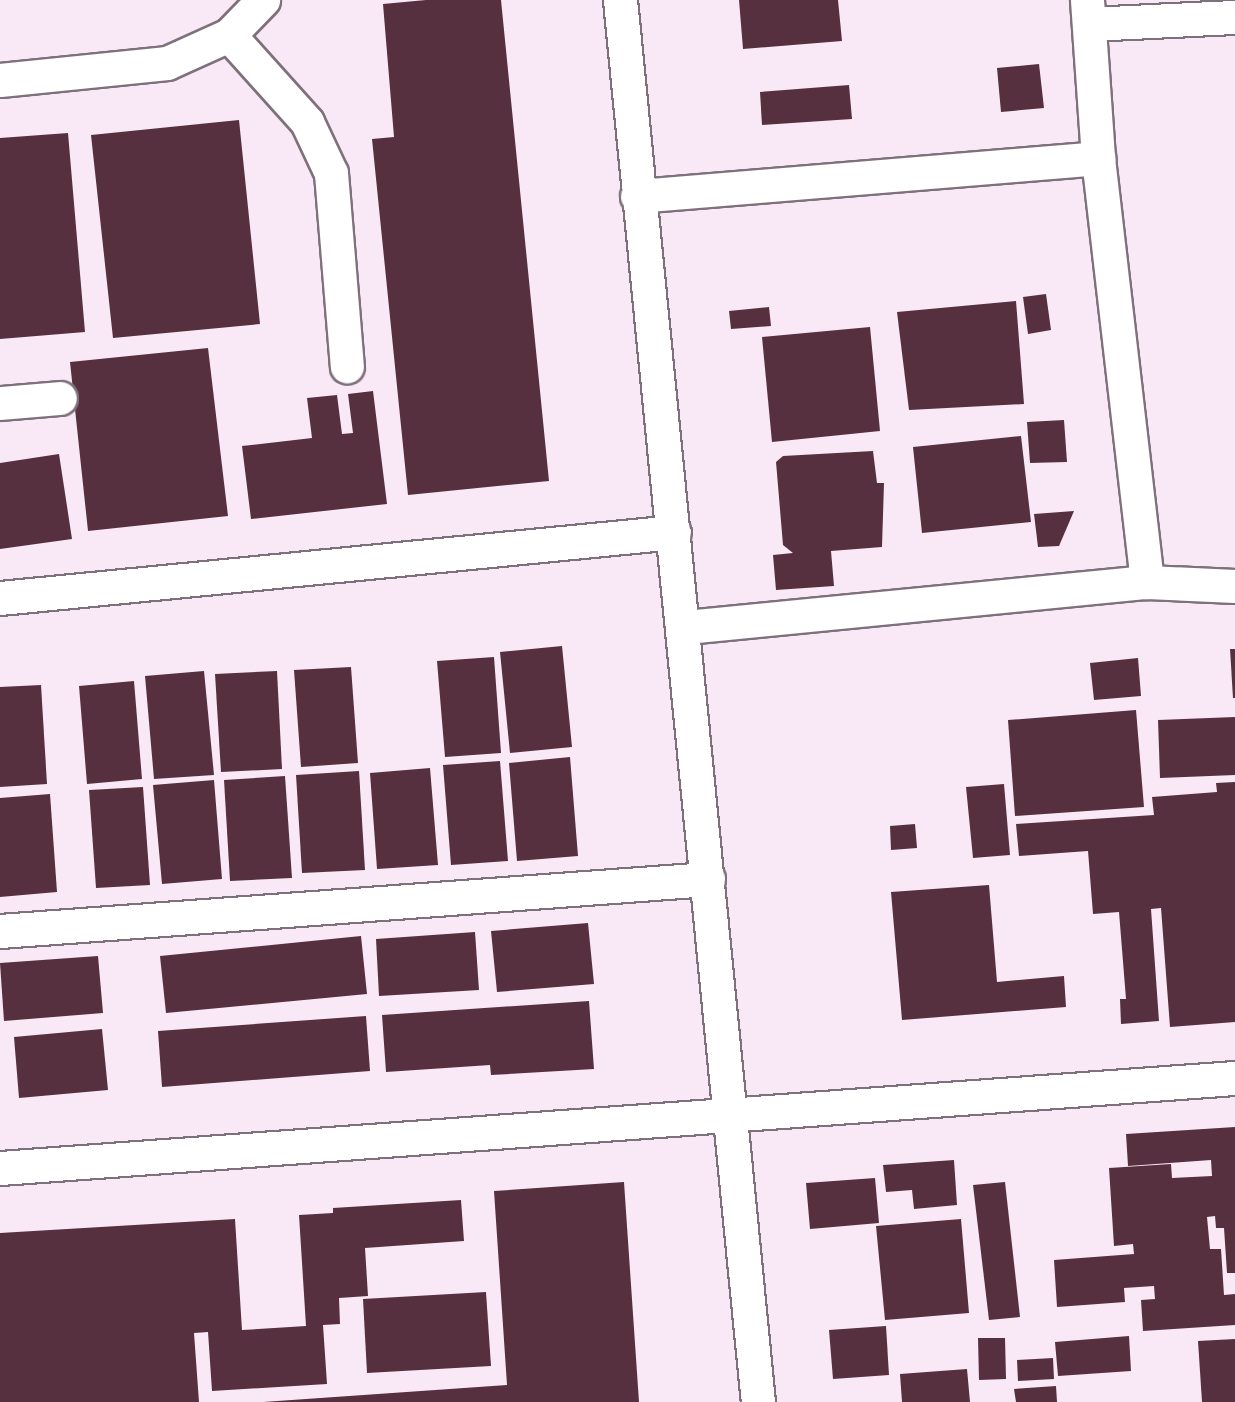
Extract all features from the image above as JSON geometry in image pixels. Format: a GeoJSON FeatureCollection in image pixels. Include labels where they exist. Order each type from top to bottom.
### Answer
{"type":"FeatureCollection","features":[{"type":"Feature","properties":{"kind":"street"},"geometry":{"type":"LineString","coordinates":[[0,80],[167,63],[229,34],[263,0]]}},
{"type":"Feature","properties":{"kind":"street"},"geometry":{"type":"LineString","coordinates":[[620,0],[637,196],[686,627],[758,1402]]}},
{"type":"Feature","properties":{"kind":"street"},"geometry":{"type":"LineString","coordinates":[[1147,582],[1098,158],[1088,12],[1235,17]]}},
{"type":"Feature","properties":{"kind":"street"},"geometry":{"type":"LineString","coordinates":[[229,34],[307,122],[331,173],[347,366]]}},
{"type":"Feature","properties":{"kind":"street"},"geometry":{"type":"LineString","coordinates":[[637,196],[1098,158]]}},
{"type":"Feature","properties":{"kind":"street"},"geometry":{"type":"LineString","coordinates":[[0,403],[60,398]]}},
{"type":"Feature","properties":{"kind":"street"},"geometry":{"type":"LineString","coordinates":[[0,598],[674,532]]}},
{"type":"Feature","properties":{"kind":"street"},"geometry":{"type":"LineString","coordinates":[[686,627],[1147,582],[1235,586]]}},
{"type":"Feature","properties":{"kind":"street"},"geometry":{"type":"LineString","coordinates":[[0,932],[708,879]]}},
{"type":"Feature","properties":{"kind":"street"},"geometry":{"type":"LineString","coordinates":[[0,1168],[1235,1078]]}},
{"type":"Feature","properties":{"kind":"building"},"geometry":{"type":"Polygon","coordinates":[[[426,0],[501,0],[549,481],[408,495],[372,139],[394,137],[383,4],[426,0]]]}},
{"type":"Feature","properties":{"kind":"building"},"geometry":{"type":"Polygon","coordinates":[[[739,0],[838,0],[842,41],[743,49],[739,0]]]}},
{"type":"Feature","properties":{"kind":"building"},"geometry":{"type":"Polygon","coordinates":[[[1039,64],[1044,108],[1001,112],[997,68],[1039,64]]]}},
{"type":"Feature","properties":{"kind":"building"},"geometry":{"type":"Polygon","coordinates":[[[849,85],[852,119],[762,125],[760,92],[849,85]]]}},
{"type":"Feature","properties":{"kind":"building"},"geometry":{"type":"Polygon","coordinates":[[[239,120],[260,324],[113,338],[91,135],[239,120]]]}},
{"type":"Feature","properties":{"kind":"building"},"geometry":{"type":"Polygon","coordinates":[[[68,133],[85,332],[0,339],[0,138],[68,133]]]}},
{"type":"Feature","properties":{"kind":"building"},"geometry":{"type":"Polygon","coordinates":[[[1046,294],[1051,330],[1028,334],[1023,297],[1046,294]]]}},
{"type":"Feature","properties":{"kind":"building"},"geometry":{"type":"Polygon","coordinates":[[[1016,301],[1024,404],[909,410],[897,312],[1016,301]]]}},
{"type":"Feature","properties":{"kind":"building"},"geometry":{"type":"Polygon","coordinates":[[[769,307],[771,326],[731,329],[729,311],[769,307]]]}},
{"type":"Feature","properties":{"kind":"building"},"geometry":{"type":"Polygon","coordinates":[[[870,327],[880,431],[772,442],[762,337],[870,327]]]}},
{"type":"Feature","properties":{"kind":"building"},"geometry":{"type":"Polygon","coordinates":[[[208,348],[228,516],[88,531],[70,362],[208,348]]]}},
{"type":"Feature","properties":{"kind":"building"},"geometry":{"type":"Polygon","coordinates":[[[373,391],[387,504],[251,519],[242,446],[312,438],[307,398],[337,395],[342,434],[353,433],[348,394],[373,391]]]}},
{"type":"Feature","properties":{"kind":"building"},"geometry":{"type":"Polygon","coordinates":[[[1064,420],[1067,462],[1030,463],[1027,422],[1064,420]]]}},
{"type":"Feature","properties":{"kind":"building"},"geometry":{"type":"Polygon","coordinates":[[[1021,436],[1031,522],[922,533],[913,447],[1021,436]]]}},
{"type":"Feature","properties":{"kind":"building"},"geometry":{"type":"Polygon","coordinates":[[[873,451],[877,483],[884,483],[882,547],[831,551],[834,586],[776,590],[773,555],[793,553],[783,545],[776,462],[783,456],[873,451]]]}},
{"type":"Feature","properties":{"kind":"building"},"geometry":{"type":"Polygon","coordinates":[[[59,454],[72,539],[0,549],[0,463],[59,454]]]}},
{"type":"Feature","properties":{"kind":"building"},"geometry":{"type":"Polygon","coordinates":[[[1074,511],[1059,546],[1038,547],[1034,514],[1074,511]]]}},
{"type":"Feature","properties":{"kind":"building"},"geometry":{"type":"Polygon","coordinates":[[[562,646],[572,747],[510,753],[500,652],[562,646]]]}},
{"type":"Feature","properties":{"kind":"building"},"geometry":{"type":"Polygon","coordinates":[[[1230,649],[1235,649],[1235,698],[1233,698],[1230,649]]]}},
{"type":"Feature","properties":{"kind":"building"},"geometry":{"type":"Polygon","coordinates":[[[494,657],[501,753],[445,757],[437,661],[494,657]]]}},
{"type":"Feature","properties":{"kind":"building"},"geometry":{"type":"Polygon","coordinates":[[[1138,658],[1141,696],[1094,700],[1090,663],[1138,658]]]}},
{"type":"Feature","properties":{"kind":"building"},"geometry":{"type":"Polygon","coordinates":[[[351,667],[358,763],[301,767],[294,670],[351,667]]]}},
{"type":"Feature","properties":{"kind":"building"},"geometry":{"type":"Polygon","coordinates":[[[204,671],[214,775],[154,779],[145,676],[204,671]]]}},
{"type":"Feature","properties":{"kind":"building"},"geometry":{"type":"Polygon","coordinates":[[[277,671],[282,769],[221,772],[215,674],[277,671]]]}},
{"type":"Feature","properties":{"kind":"building"},"geometry":{"type":"Polygon","coordinates":[[[134,681],[142,779],[87,784],[79,686],[134,681]]]}},
{"type":"Feature","properties":{"kind":"building"},"geometry":{"type":"Polygon","coordinates":[[[41,685],[47,784],[0,787],[0,687],[41,685]]]}},
{"type":"Feature","properties":{"kind":"building"},"geometry":{"type":"Polygon","coordinates":[[[1136,710],[1144,807],[1015,816],[1008,720],[1136,710]]]}},
{"type":"Feature","properties":{"kind":"building"},"geometry":{"type":"Polygon","coordinates":[[[1235,717],[1235,775],[1160,778],[1158,720],[1235,717]]]}},
{"type":"Feature","properties":{"kind":"building"},"geometry":{"type":"Polygon","coordinates":[[[570,757],[578,856],[517,861],[509,763],[570,757]]]}},
{"type":"Feature","properties":{"kind":"building"},"geometry":{"type":"Polygon","coordinates":[[[500,761],[508,861],[451,865],[443,765],[500,761]]]}},
{"type":"Feature","properties":{"kind":"building"},"geometry":{"type":"Polygon","coordinates":[[[430,768],[438,865],[377,869],[370,773],[430,768]]]}},
{"type":"Feature","properties":{"kind":"building"},"geometry":{"type":"Polygon","coordinates":[[[359,771],[365,870],[302,873],[296,775],[359,771]]]}},
{"type":"Feature","properties":{"kind":"building"},"geometry":{"type":"Polygon","coordinates":[[[285,776],[292,878],[230,881],[224,780],[285,776]]]}},
{"type":"Feature","properties":{"kind":"building"},"geometry":{"type":"Polygon","coordinates":[[[214,780],[222,879],[162,884],[153,785],[214,780]]]}},
{"type":"Feature","properties":{"kind":"building"},"geometry":{"type":"Polygon","coordinates":[[[1235,782],[1235,1022],[1170,1027],[1161,908],[1151,909],[1159,1021],[1121,1024],[1120,999],[1126,999],[1119,912],[1093,914],[1088,851],[1019,856],[1016,824],[1154,815],[1152,797],[1217,792],[1216,783],[1235,782]]]}},
{"type":"Feature","properties":{"kind":"building"},"geometry":{"type":"Polygon","coordinates":[[[1004,784],[1010,855],[973,858],[966,787],[1004,784]]]}},
{"type":"Feature","properties":{"kind":"building"},"geometry":{"type":"Polygon","coordinates":[[[143,787],[150,885],[96,888],[89,790],[143,787]]]}},
{"type":"Feature","properties":{"kind":"building"},"geometry":{"type":"Polygon","coordinates":[[[50,794],[57,892],[0,897],[0,798],[50,794]]]}},
{"type":"Feature","properties":{"kind":"building"},"geometry":{"type":"Polygon","coordinates":[[[915,824],[917,848],[891,850],[890,826],[915,824]]]}},
{"type":"Feature","properties":{"kind":"building"},"geometry":{"type":"Polygon","coordinates":[[[989,885],[997,982],[1064,976],[1066,1007],[902,1020],[891,892],[989,885]]]}},
{"type":"Feature","properties":{"kind":"building"},"geometry":{"type":"Polygon","coordinates":[[[588,923],[594,984],[497,992],[491,931],[588,923]]]}},
{"type":"Feature","properties":{"kind":"building"},"geometry":{"type":"Polygon","coordinates":[[[475,932],[479,990],[379,996],[376,939],[475,932]]]}},
{"type":"Feature","properties":{"kind":"building"},"geometry":{"type":"Polygon","coordinates":[[[361,936],[367,994],[166,1013],[160,956],[361,936]]]}},
{"type":"Feature","properties":{"kind":"building"},"geometry":{"type":"Polygon","coordinates":[[[98,956],[103,1013],[4,1021],[0,963],[98,956]]]}},
{"type":"Feature","properties":{"kind":"building"},"geometry":{"type":"Polygon","coordinates":[[[589,1001],[594,1069],[491,1075],[490,1065],[386,1072],[382,1015],[589,1001]]]}},
{"type":"Feature","properties":{"kind":"building"},"geometry":{"type":"Polygon","coordinates":[[[366,1016],[370,1071],[162,1087],[158,1031],[366,1016]]]}},
{"type":"Feature","properties":{"kind":"building"},"geometry":{"type":"Polygon","coordinates":[[[102,1029],[108,1090],[19,1098],[14,1037],[102,1029]]]}},
{"type":"Feature","properties":{"kind":"building"},"geometry":{"type":"Polygon","coordinates":[[[1235,1127],[1235,1273],[1227,1273],[1224,1228],[1216,1228],[1215,1216],[1207,1217],[1210,1249],[1221,1249],[1224,1295],[1235,1294],[1235,1325],[1143,1331],[1141,1300],[1155,1299],[1154,1286],[1124,1288],[1125,1302],[1057,1307],[1054,1260],[1134,1254],[1133,1244],[1114,1246],[1109,1168],[1171,1164],[1172,1178],[1212,1176],[1211,1160],[1128,1166],[1126,1134],[1235,1127]]]}},
{"type":"Feature","properties":{"kind":"building"},"geometry":{"type":"Polygon","coordinates":[[[954,1160],[957,1205],[914,1209],[912,1190],[886,1192],[883,1165],[954,1160]]]}},
{"type":"Feature","properties":{"kind":"building"},"geometry":{"type":"Polygon","coordinates":[[[875,1178],[879,1223],[810,1229],[806,1183],[875,1178]]]}},
{"type":"Feature","properties":{"kind":"building"},"geometry":{"type":"Polygon","coordinates":[[[624,1182],[639,1402],[263,1402],[507,1385],[494,1191],[624,1182]]]}},
{"type":"Feature","properties":{"kind":"building"},"geometry":{"type":"Polygon","coordinates":[[[1005,1182],[1020,1317],[989,1320],[973,1185],[1005,1182]]]}},
{"type":"Feature","properties":{"kind":"building"},"geometry":{"type":"Polygon","coordinates":[[[461,1200],[464,1241],[365,1248],[368,1296],[339,1298],[340,1324],[323,1325],[327,1384],[212,1391],[208,1332],[194,1333],[199,1402],[0,1402],[0,1233],[235,1219],[242,1330],[306,1326],[299,1215],[333,1213],[333,1208],[461,1200]]]}},
{"type":"Feature","properties":{"kind":"building"},"geometry":{"type":"Polygon","coordinates":[[[961,1219],[969,1313],[885,1320],[876,1226],[961,1219]]]}},
{"type":"Feature","properties":{"kind":"building"},"geometry":{"type":"Polygon","coordinates":[[[486,1292],[491,1366],[367,1373],[363,1299],[486,1292]]]}},
{"type":"Feature","properties":{"kind":"building"},"geometry":{"type":"Polygon","coordinates":[[[886,1326],[889,1375],[833,1379],[829,1330],[886,1326]]]}},
{"type":"Feature","properties":{"kind":"building"},"geometry":{"type":"Polygon","coordinates":[[[1129,1336],[1131,1371],[1058,1376],[1055,1342],[1129,1336]]]}},
{"type":"Feature","properties":{"kind":"building"},"geometry":{"type":"Polygon","coordinates":[[[978,1338],[1005,1338],[1006,1379],[979,1380],[978,1338]]]}},
{"type":"Feature","properties":{"kind":"building"},"geometry":{"type":"Polygon","coordinates":[[[1235,1339],[1235,1402],[1202,1402],[1198,1341],[1235,1339]]]}},
{"type":"Feature","properties":{"kind":"building"},"geometry":{"type":"Polygon","coordinates":[[[1053,1358],[1054,1379],[1018,1381],[1017,1360],[1053,1358]]]}},
{"type":"Feature","properties":{"kind":"building"},"geometry":{"type":"Polygon","coordinates":[[[967,1369],[970,1402],[902,1402],[900,1374],[967,1369]]]}},
{"type":"Feature","properties":{"kind":"building"},"geometry":{"type":"Polygon","coordinates":[[[1056,1386],[1057,1402],[1016,1402],[1014,1389],[1056,1386]]]}}]}
